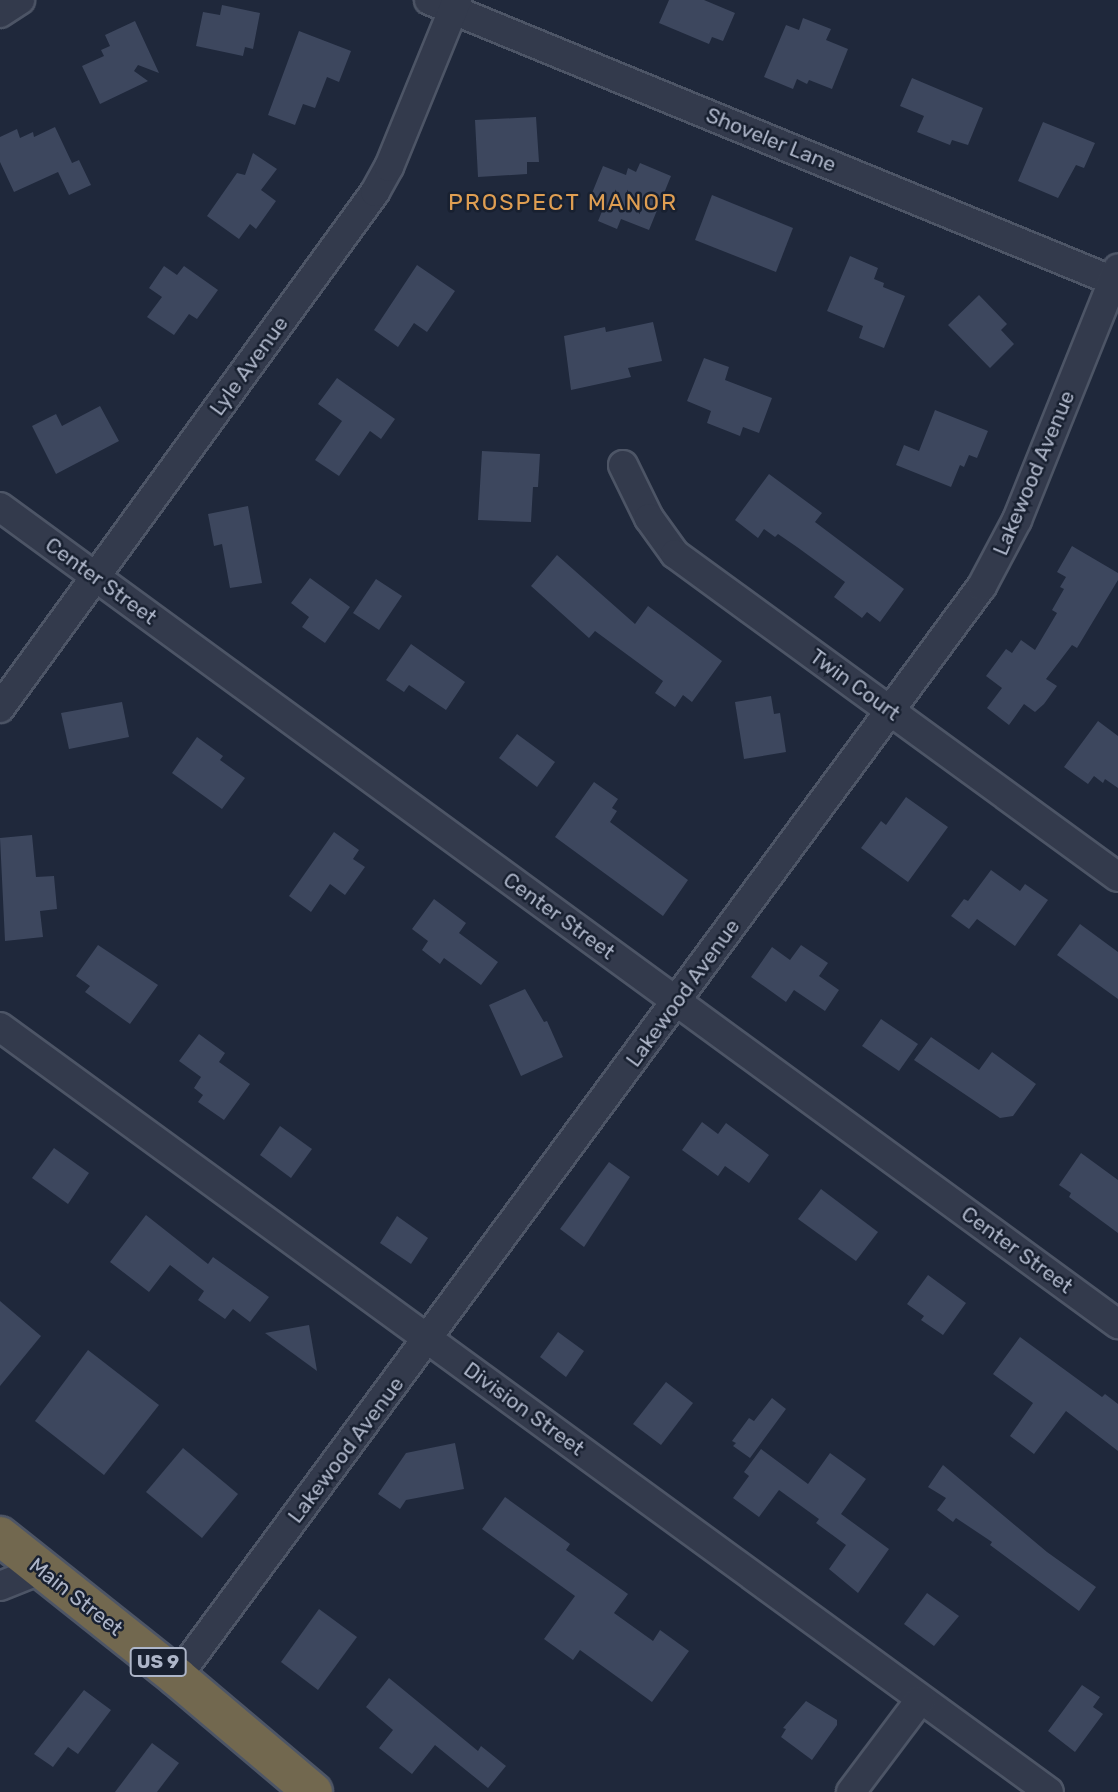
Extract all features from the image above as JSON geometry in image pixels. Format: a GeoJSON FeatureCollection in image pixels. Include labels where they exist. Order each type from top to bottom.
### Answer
{"type":"FeatureCollection","features":[{"type":"Feature","properties":{"kind":"highway","name":"Main Street"},"geometry":{"type":"LineString","coordinates":[[0,1536],[177,1677],[313,1792]]}},
{"type":"Feature","properties":{"kind":"street"},"geometry":{"type":"LineString","coordinates":[[0,13],[20,0]]}},
{"type":"Feature","properties":{"kind":"street","name":"Shoveler Lane"},"geometry":{"type":"LineString","coordinates":[[446,3],[1116,275]]}},
{"type":"Feature","properties":{"kind":"street","name":"Lyle Avenue"},"geometry":{"type":"LineString","coordinates":[[0,708],[375,192],[389,167],[446,3]]}},
{"type":"Feature","properties":{"kind":"street","name":"Lakewood Avenue"},"geometry":{"type":"LineString","coordinates":[[177,1677],[982,586],[1017,520],[1116,275]]}},
{"type":"Feature","properties":{"kind":"street","name":"Twin Court"},"geometry":{"type":"LineString","coordinates":[[623,465],[649,517],[675,554],[1118,877]]}},
{"type":"Feature","properties":{"kind":"street","name":"Center Street"},"geometry":{"type":"LineString","coordinates":[[0,507],[1118,1324]]}},
{"type":"Feature","properties":{"kind":"street","name":"Division Street"},"geometry":{"type":"LineString","coordinates":[[0,1027],[1049,1792]]}},
{"type":"Feature","properties":{"kind":"street"},"geometry":{"type":"LineString","coordinates":[[0,1586],[40,1570]]}},
{"type":"Feature","properties":{"kind":"street"},"geometry":{"type":"LineString","coordinates":[[851,1792],[920,1700]]}},
{"type":"Feature","properties":{"kind":"building"},"geometry":{"type":"Polygon","coordinates":[[[669,0],[704,0],[735,13],[723,41],[712,37],[709,44],[659,23],[669,0]]]}},
{"type":"Feature","properties":{"kind":"building"},"geometry":{"type":"Polygon","coordinates":[[[222,5],[260,13],[253,49],[245,47],[243,56],[196,46],[203,12],[220,15],[222,5]]]}},
{"type":"Feature","properties":{"kind":"building"},"geometry":{"type":"Polygon","coordinates":[[[803,18],[831,29],[826,40],[848,49],[832,89],[809,80],[807,84],[797,79],[793,89],[764,77],[786,25],[799,30],[803,18]]]}},
{"type":"Feature","properties":{"kind":"building"},"geometry":{"type":"Polygon","coordinates":[[[135,21],[159,73],[138,65],[134,71],[148,81],[100,104],[82,66],[104,56],[101,50],[110,46],[105,35],[135,21]]]}},
{"type":"Feature","properties":{"kind":"building"},"geometry":{"type":"Polygon","coordinates":[[[299,31],[351,51],[339,82],[327,77],[315,108],[303,104],[295,125],[268,115],[299,31]]]}},
{"type":"Feature","properties":{"kind":"building"},"geometry":{"type":"Polygon","coordinates":[[[912,78],[983,108],[968,145],[952,140],[950,145],[917,132],[924,116],[900,106],[912,78]]]}},
{"type":"Feature","properties":{"kind":"building"},"geometry":{"type":"Polygon","coordinates":[[[536,117],[539,162],[527,162],[527,174],[478,177],[475,120],[536,117]]]}},
{"type":"Feature","properties":{"kind":"building"},"geometry":{"type":"Polygon","coordinates":[[[1043,122],[1095,143],[1084,168],[1076,165],[1058,198],[1018,181],[1043,122]]]}},
{"type":"Feature","properties":{"kind":"building"},"geometry":{"type":"Polygon","coordinates":[[[55,127],[72,163],[79,160],[91,185],[69,195],[58,172],[14,192],[0,162],[0,137],[17,129],[20,138],[33,132],[34,137],[55,127]]]}},
{"type":"Feature","properties":{"kind":"building"},"geometry":{"type":"Polygon","coordinates":[[[253,153],[277,169],[261,190],[276,201],[256,229],[250,224],[239,239],[207,216],[237,173],[245,175],[253,153]]]}},
{"type":"Feature","properties":{"kind":"building"},"geometry":{"type":"Polygon","coordinates":[[[640,163],[671,176],[649,230],[621,219],[617,229],[598,221],[603,209],[588,203],[603,166],[626,175],[628,168],[636,172],[640,163]]]}},
{"type":"Feature","properties":{"kind":"building"},"geometry":{"type":"Polygon","coordinates":[[[712,195],[793,228],[776,272],[695,240],[712,195]]]}},
{"type":"Feature","properties":{"kind":"building"},"geometry":{"type":"Polygon","coordinates":[[[850,256],[878,268],[874,279],[884,283],[883,287],[905,296],[884,348],[859,338],[863,326],[827,311],[850,256]]]}},
{"type":"Feature","properties":{"kind":"building"},"geometry":{"type":"Polygon","coordinates":[[[417,265],[455,291],[427,332],[414,323],[398,347],[374,330],[417,265]]]}},
{"type":"Feature","properties":{"kind":"building"},"geometry":{"type":"Polygon","coordinates":[[[164,266],[177,275],[184,266],[218,290],[197,319],[189,314],[174,335],[147,317],[162,297],[149,288],[164,266]]]}},
{"type":"Feature","properties":{"kind":"building"},"geometry":{"type":"Polygon","coordinates":[[[979,295],[1007,324],[1001,330],[1014,344],[990,368],[948,325],[979,295]]]}},
{"type":"Feature","properties":{"kind":"building"},"geometry":{"type":"Polygon","coordinates":[[[653,322],[662,361],[628,368],[631,377],[571,390],[564,336],[605,327],[606,332],[653,322]]]}},
{"type":"Feature","properties":{"kind":"building"},"geometry":{"type":"Polygon","coordinates":[[[704,358],[729,367],[725,380],[772,398],[759,433],[743,427],[740,436],[707,423],[711,411],[687,401],[704,358]]]}},
{"type":"Feature","properties":{"kind":"building"},"geometry":{"type":"Polygon","coordinates":[[[337,378],[395,419],[381,439],[370,431],[339,476],[315,460],[342,421],[318,404],[337,378]]]}},
{"type":"Feature","properties":{"kind":"building"},"geometry":{"type":"Polygon","coordinates":[[[100,406],[119,441],[56,474],[32,426],[56,414],[62,426],[100,406]]]}},
{"type":"Feature","properties":{"kind":"building"},"geometry":{"type":"Polygon","coordinates":[[[935,410],[988,431],[977,458],[969,455],[964,467],[960,465],[951,487],[896,465],[904,445],[919,451],[935,410]]]}},
{"type":"Feature","properties":{"kind":"building"},"geometry":{"type":"Polygon","coordinates":[[[482,451],[540,454],[538,487],[533,487],[531,522],[478,520],[482,451]]]}},
{"type":"Feature","properties":{"kind":"building"},"geometry":{"type":"Polygon","coordinates":[[[769,474],[822,513],[815,522],[904,589],[880,622],[867,612],[862,618],[834,597],[845,582],[797,547],[778,534],[775,537],[764,529],[758,538],[735,520],[769,474]]]}},
{"type":"Feature","properties":{"kind":"building"},"geometry":{"type":"Polygon","coordinates":[[[248,506],[262,583],[230,588],[222,544],[214,546],[208,514],[248,506]]]}},
{"type":"Feature","properties":{"kind":"building"},"geometry":{"type":"Polygon","coordinates":[[[1072,546],[1118,573],[1118,580],[1077,648],[1072,645],[1046,679],[1057,686],[1044,704],[1035,712],[1024,704],[1009,725],[987,708],[1002,688],[986,676],[1006,649],[1012,653],[1021,640],[1035,650],[1057,613],[1052,610],[1064,589],[1060,587],[1066,577],[1057,572],[1072,546]]]}},
{"type":"Feature","properties":{"kind":"building"},"geometry":{"type":"Polygon","coordinates":[[[557,555],[635,624],[648,606],[722,661],[692,702],[683,695],[675,707],[655,693],[663,681],[595,631],[589,638],[531,586],[557,555]]]}},
{"type":"Feature","properties":{"kind":"building"},"geometry":{"type":"Polygon","coordinates":[[[310,578],[350,607],[325,643],[302,627],[309,617],[291,603],[310,578]]]}},
{"type":"Feature","properties":{"kind":"building"},"geometry":{"type":"Polygon","coordinates":[[[376,579],[402,596],[379,630],[353,613],[376,579]]]}},
{"type":"Feature","properties":{"kind":"building"},"geometry":{"type":"Polygon","coordinates":[[[411,644],[465,682],[446,710],[409,685],[404,692],[386,680],[411,644]]]}},
{"type":"Feature","properties":{"kind":"building"},"geometry":{"type":"Polygon","coordinates":[[[771,696],[774,714],[780,713],[786,752],[744,759],[735,702],[771,696]]]}},
{"type":"Feature","properties":{"kind":"building"},"geometry":{"type":"Polygon","coordinates":[[[122,702],[129,737],[69,749],[61,713],[122,702]]]}},
{"type":"Feature","properties":{"kind":"building"},"geometry":{"type":"Polygon","coordinates":[[[1098,721],[1118,736],[1118,788],[1105,779],[1103,783],[1094,776],[1088,784],[1064,767],[1098,721]]]}},
{"type":"Feature","properties":{"kind":"building"},"geometry":{"type":"Polygon","coordinates":[[[517,734],[555,762],[537,787],[499,758],[517,734]]]}},
{"type":"Feature","properties":{"kind":"building"},"geometry":{"type":"Polygon","coordinates":[[[197,737],[223,756],[220,760],[245,778],[222,809],[172,773],[197,737]]]}},
{"type":"Feature","properties":{"kind":"building"},"geometry":{"type":"Polygon","coordinates":[[[594,782],[618,799],[612,808],[617,811],[610,822],[688,880],[663,916],[555,837],[594,782]]]}},
{"type":"Feature","properties":{"kind":"building"},"geometry":{"type":"Polygon","coordinates":[[[906,797],[948,827],[908,882],[861,848],[881,821],[886,825],[906,797]]]}},
{"type":"Feature","properties":{"kind":"building"},"geometry":{"type":"Polygon","coordinates":[[[334,832],[359,850],[353,859],[365,867],[345,895],[330,884],[311,912],[289,896],[334,832]]]}},
{"type":"Feature","properties":{"kind":"building"},"geometry":{"type":"Polygon","coordinates":[[[32,835],[36,877],[54,876],[57,909],[40,911],[43,937],[5,941],[0,838],[32,835]]]}},
{"type":"Feature","properties":{"kind":"building"},"geometry":{"type":"Polygon","coordinates":[[[991,870],[1020,891],[1025,884],[1048,900],[1015,946],[977,919],[969,929],[951,916],[964,899],[968,901],[991,870]]]}},
{"type":"Feature","properties":{"kind":"building"},"geometry":{"type":"Polygon","coordinates":[[[434,899],[466,923],[459,933],[498,962],[481,985],[444,958],[440,964],[422,950],[428,941],[412,929],[434,899]]]}},
{"type":"Feature","properties":{"kind":"building"},"geometry":{"type":"Polygon","coordinates":[[[1080,924],[1118,952],[1118,999],[1057,955],[1080,924]]]}},
{"type":"Feature","properties":{"kind":"building"},"geometry":{"type":"Polygon","coordinates":[[[98,945],[158,985],[130,1024],[85,992],[90,986],[76,976],[98,945]]]}},
{"type":"Feature","properties":{"kind":"building"},"geometry":{"type":"Polygon","coordinates":[[[801,945],[828,963],[819,976],[839,990],[825,1011],[794,990],[786,1002],[751,977],[772,947],[790,960],[801,945]]]}},
{"type":"Feature","properties":{"kind":"building"},"geometry":{"type":"Polygon","coordinates":[[[525,989],[544,1022],[547,1021],[563,1057],[521,1076],[489,1005],[525,989]]]}},
{"type":"Feature","properties":{"kind":"building"},"geometry":{"type":"Polygon","coordinates":[[[881,1019],[918,1044],[899,1071],[862,1046],[881,1019]]]}},
{"type":"Feature","properties":{"kind":"building"},"geometry":{"type":"Polygon","coordinates":[[[199,1034],[225,1053],[219,1062],[250,1084],[224,1120],[198,1102],[203,1095],[194,1088],[201,1077],[179,1061],[199,1034]]]}},
{"type":"Feature","properties":{"kind":"building"},"geometry":{"type":"Polygon","coordinates":[[[931,1037],[979,1070],[992,1052],[1036,1084],[1013,1116],[1000,1118],[914,1060],[931,1037]]]}},
{"type":"Feature","properties":{"kind":"building"},"geometry":{"type":"Polygon","coordinates":[[[702,1122],[718,1134],[726,1123],[769,1155],[749,1183],[725,1166],[718,1176],[682,1150],[702,1122]]]}},
{"type":"Feature","properties":{"kind":"building"},"geometry":{"type":"Polygon","coordinates":[[[280,1126],[312,1149],[291,1178],[260,1155],[280,1126]]]}},
{"type":"Feature","properties":{"kind":"building"},"geometry":{"type":"Polygon","coordinates":[[[54,1148],[89,1173],[68,1204],[32,1178],[54,1148]]]}},
{"type":"Feature","properties":{"kind":"building"},"geometry":{"type":"Polygon","coordinates":[[[1081,1153],[1118,1180],[1118,1233],[1069,1197],[1071,1193],[1059,1185],[1081,1153]]]}},
{"type":"Feature","properties":{"kind":"building"},"geometry":{"type":"Polygon","coordinates":[[[609,1162],[630,1177],[584,1247],[560,1229],[609,1162]]]}},
{"type":"Feature","properties":{"kind":"building"},"geometry":{"type":"Polygon","coordinates":[[[821,1189],[878,1232],[856,1261],[798,1219],[821,1189]]]}},
{"type":"Feature","properties":{"kind":"building"},"geometry":{"type":"Polygon","coordinates":[[[146,1215],[208,1264],[213,1257],[269,1297],[250,1322],[233,1309],[225,1319],[198,1300],[204,1291],[170,1265],[149,1292],[110,1262],[146,1215]]]}},
{"type":"Feature","properties":{"kind":"building"},"geometry":{"type":"Polygon","coordinates":[[[397,1216],[428,1238],[411,1264],[380,1243],[397,1216]]]}},
{"type":"Feature","properties":{"kind":"building"},"geometry":{"type":"Polygon","coordinates":[[[928,1275],[966,1303],[943,1335],[921,1320],[924,1316],[907,1304],[928,1275]]]}},
{"type":"Feature","properties":{"kind":"building"},"geometry":{"type":"Polygon","coordinates":[[[0,1301],[41,1336],[0,1386],[0,1301]]]}},
{"type":"Feature","properties":{"kind":"building"},"geometry":{"type":"Polygon","coordinates":[[[309,1325],[317,1371],[265,1333],[309,1325]]]}},
{"type":"Feature","properties":{"kind":"building"},"geometry":{"type":"Polygon","coordinates":[[[558,1332],[584,1351],[566,1377],[540,1357],[558,1332]]]}},
{"type":"Feature","properties":{"kind":"building"},"geometry":{"type":"Polygon","coordinates":[[[1020,1337],[1102,1397],[1105,1394],[1118,1404],[1118,1451],[1066,1411],[1034,1454],[1010,1436],[1033,1403],[993,1374],[1020,1337]]]}},
{"type":"Feature","properties":{"kind":"building"},"geometry":{"type":"Polygon","coordinates":[[[88,1350],[159,1405],[104,1475],[35,1421],[88,1350]]]}},
{"type":"Feature","properties":{"kind":"building"},"geometry":{"type":"Polygon","coordinates":[[[666,1382],[693,1403],[661,1445],[633,1424],[666,1382]]]}},
{"type":"Feature","properties":{"kind":"building"},"geometry":{"type":"Polygon","coordinates":[[[772,1398],[786,1409],[750,1458],[733,1446],[736,1443],[732,1441],[749,1418],[754,1421],[772,1398]]]}},
{"type":"Feature","properties":{"kind":"building"},"geometry":{"type":"Polygon","coordinates":[[[455,1443],[464,1489],[406,1500],[400,1509],[378,1494],[406,1453],[455,1443]]]}},
{"type":"Feature","properties":{"kind":"building"},"geometry":{"type":"Polygon","coordinates":[[[183,1448],[238,1494],[202,1538],[146,1492],[183,1448]]]}},
{"type":"Feature","properties":{"kind":"building"},"geometry":{"type":"Polygon","coordinates":[[[761,1449],[808,1484],[830,1453],[866,1479],[841,1514],[889,1549],[858,1593],[829,1569],[846,1545],[816,1523],[819,1519],[779,1490],[759,1517],[733,1498],[749,1476],[744,1472],[761,1449]]]}},
{"type":"Feature","properties":{"kind":"building"},"geometry":{"type":"Polygon","coordinates":[[[943,1465],[1047,1552],[1096,1587],[1079,1611],[990,1545],[992,1542],[956,1518],[953,1522],[937,1510],[946,1498],[928,1487],[943,1465]]]}},
{"type":"Feature","properties":{"kind":"building"},"geometry":{"type":"Polygon","coordinates":[[[505,1497],[570,1544],[566,1550],[628,1594],[614,1613],[653,1641],[660,1630],[689,1651],[652,1702],[580,1650],[573,1660],[544,1639],[575,1596],[482,1529],[505,1497]]]}},
{"type":"Feature","properties":{"kind":"building"},"geometry":{"type":"Polygon","coordinates":[[[927,1593],[959,1616],[934,1646],[904,1624],[927,1593]]]}},
{"type":"Feature","properties":{"kind":"building"},"geometry":{"type":"Polygon","coordinates":[[[319,1609],[357,1637],[318,1690],[281,1662],[319,1609]]]}},
{"type":"Feature","properties":{"kind":"building"},"geometry":{"type":"Polygon","coordinates":[[[389,1678],[478,1751],[481,1746],[506,1766],[488,1788],[435,1745],[412,1774],[379,1748],[393,1730],[366,1707],[389,1678]]]}},
{"type":"Feature","properties":{"kind":"building"},"geometry":{"type":"Polygon","coordinates":[[[1082,1685],[1100,1697],[1093,1707],[1103,1714],[1075,1752],[1048,1731],[1082,1685]]]}},
{"type":"Feature","properties":{"kind":"building"},"geometry":{"type":"Polygon","coordinates":[[[84,1690],[111,1710],[78,1754],[68,1747],[53,1767],[34,1754],[84,1690]]]}},
{"type":"Feature","properties":{"kind":"building"},"geometry":{"type":"Polygon","coordinates":[[[806,1701],[837,1720],[837,1725],[812,1760],[781,1737],[786,1729],[783,1728],[806,1701]]]}},
{"type":"Feature","properties":{"kind":"building"},"geometry":{"type":"Polygon","coordinates":[[[152,1743],[179,1763],[157,1792],[115,1792],[152,1743]]]}},
{"type":"Feature","properties":{"kind":"district","name":"PROSPECT MANOR"},"geometry":{"type":"Point","coordinates":[563,202]}}]}
